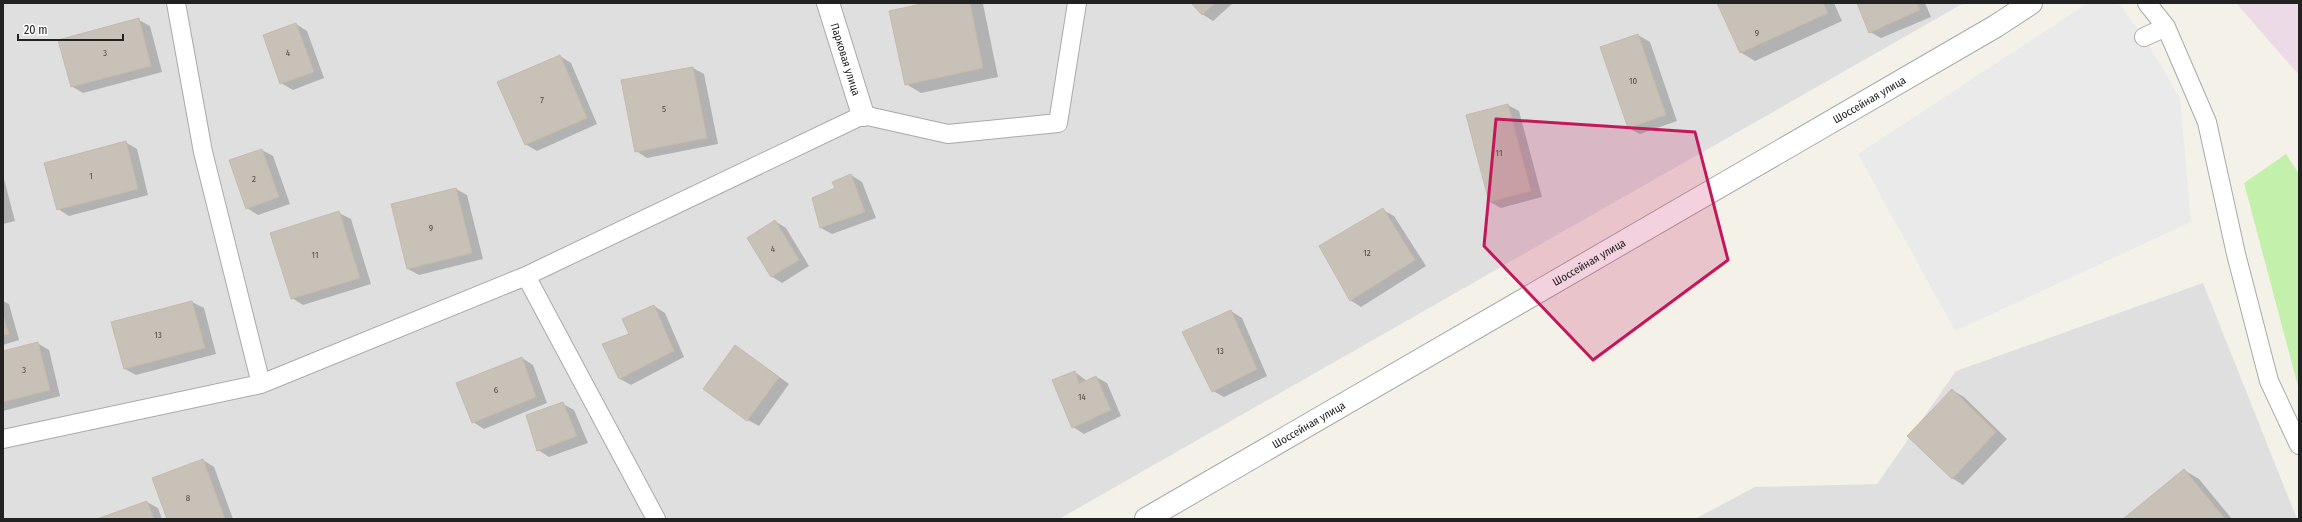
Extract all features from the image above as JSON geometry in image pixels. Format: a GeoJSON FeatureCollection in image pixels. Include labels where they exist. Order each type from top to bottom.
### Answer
{"type":"FeatureCollection","features":[{"type":"Feature","properties":{"kind":"street","name":"Парковая улица"},"geometry":{"type":"LineString","coordinates":[[828,3],[863,115]]}},
{"type":"Feature","properties":{"kind":"street","name":"Шоссейная улица"},"geometry":{"type":"LineString","coordinates":[[1146,519],[1996,26],[2031,3]]}},
{"type":"Feature","properties":{"kind":"lane"},"geometry":{"type":"LineString","coordinates":[[176,3],[203,152],[261,384]]}},
{"type":"Feature","properties":{"kind":"lane"},"geometry":{"type":"LineString","coordinates":[[3,439],[261,384],[526,276],[863,115],[948,134],[1058,123],[1077,3]]}},
{"type":"Feature","properties":{"kind":"lane"},"geometry":{"type":"LineString","coordinates":[[2147,3],[2166,27],[2207,122],[2236,254],[2269,381],[2299,445]]}},
{"type":"Feature","properties":{"kind":"lane"},"geometry":{"type":"LineString","coordinates":[[2144,37],[2166,27]]}},
{"type":"Feature","properties":{"kind":"lane"},"geometry":{"type":"LineString","coordinates":[[526,276],[656,519]]}},
{"type":"Feature","properties":{"kind":"highlighted area"},"geometry":{"type":"Polygon","coordinates":[[[1496,119],[1695,132],[1728,260],[1593,360],[1484,246],[1496,119]]]}},
{"type":"Feature","properties":{"kind":"shaded area"},"geometry":{"type":"Polygon","coordinates":[[[3,3],[1964,3],[1059,519],[3,519],[3,3]]]}},
{"type":"Feature","properties":{"kind":"shaded area"},"geometry":{"type":"Polygon","coordinates":[[[2088,3],[2118,3],[2144,37],[2180,98],[2191,222],[1955,331],[1858,154],[2088,3]]]}},
{"type":"Feature","properties":{"kind":"shaded area"},"geometry":{"type":"Polygon","coordinates":[[[2236,3],[2299,3],[2299,75],[2236,3]]]}},
{"type":"Feature","properties":{"kind":"shaded area"},"geometry":{"type":"Polygon","coordinates":[[[2203,283],[2297,519],[1695,519],[1755,487],[1877,484],[1956,371],[2203,283]]]}},
{"type":"Feature","properties":{"kind":"green space"},"geometry":{"type":"Polygon","coordinates":[[[2286,154],[2299,174],[2299,390],[2244,183],[2286,154]]]}},
{"type":"Feature","properties":{"kind":"building"},"geometry":{"type":"Polygon","coordinates":[[[926,3],[970,3],[983,68],[905,85],[889,11],[926,3]]]}},
{"type":"Feature","properties":{"kind":"building"},"geometry":{"type":"Polygon","coordinates":[[[1191,3],[1215,3],[1202,15],[1191,3]]]}},
{"type":"Feature","properties":{"kind":"building"},"geometry":{"type":"Polygon","coordinates":[[[1717,3],[1823,3],[1828,13],[1740,53],[1717,3]]]}},
{"type":"Feature","properties":{"kind":"building"},"geometry":{"type":"Polygon","coordinates":[[[1857,3],[1917,3],[1920,10],[1869,33],[1857,3]]]}},
{"type":"Feature","properties":{"kind":"building"},"geometry":{"type":"Polygon","coordinates":[[[139,18],[151,66],[71,87],[58,40],[139,18]]]}},
{"type":"Feature","properties":{"kind":"building"},"geometry":{"type":"Polygon","coordinates":[[[296,23],[314,72],[280,84],[263,35],[296,23]]]}},
{"type":"Feature","properties":{"kind":"building"},"geometry":{"type":"Polygon","coordinates":[[[1638,34],[1666,115],[1628,128],[1600,47],[1638,34]]]}},
{"type":"Feature","properties":{"kind":"building"},"geometry":{"type":"Polygon","coordinates":[[[560,55],[587,118],[525,145],[497,82],[560,55]]]}},
{"type":"Feature","properties":{"kind":"building"},"geometry":{"type":"Polygon","coordinates":[[[693,67],[707,138],[635,152],[621,80],[693,67]]]}},
{"type":"Feature","properties":{"kind":"building"},"geometry":{"type":"Polygon","coordinates":[[[1508,104],[1531,191],[1489,202],[1466,115],[1508,104]]]}},
{"type":"Feature","properties":{"kind":"building"},"geometry":{"type":"Polygon","coordinates":[[[126,141],[138,189],[57,210],[44,163],[126,141]]]}},
{"type":"Feature","properties":{"kind":"building"},"geometry":{"type":"Polygon","coordinates":[[[262,149],[279,197],[246,209],[229,160],[262,149]]]}},
{"type":"Feature","properties":{"kind":"building"},"geometry":{"type":"Polygon","coordinates":[[[851,174],[865,212],[820,228],[812,198],[835,188],[832,182],[851,174]]]}},
{"type":"Feature","properties":{"kind":"building"},"geometry":{"type":"Polygon","coordinates":[[[456,188],[472,253],[407,269],[391,204],[456,188]]]}},
{"type":"Feature","properties":{"kind":"building"},"geometry":{"type":"Polygon","coordinates":[[[1383,208],[1415,260],[1350,301],[1319,246],[1383,208]]]}},
{"type":"Feature","properties":{"kind":"building"},"geometry":{"type":"Polygon","coordinates":[[[339,211],[360,278],[291,299],[270,233],[339,211]]]}},
{"type":"Feature","properties":{"kind":"building"},"geometry":{"type":"Polygon","coordinates":[[[775,220],[799,260],[771,277],[747,238],[775,220]]]}},
{"type":"Feature","properties":{"kind":"building"},"geometry":{"type":"Polygon","coordinates":[[[192,301],[205,348],[124,369],[111,322],[192,301]]]}},
{"type":"Feature","properties":{"kind":"building"},"geometry":{"type":"Polygon","coordinates":[[[654,305],[674,351],[619,379],[602,344],[629,334],[622,319],[654,305]]]}},
{"type":"Feature","properties":{"kind":"building"},"geometry":{"type":"Polygon","coordinates":[[[1231,310],[1257,369],[1212,392],[1182,332],[1231,310]]]}},
{"type":"Feature","properties":{"kind":"building"},"geometry":{"type":"Polygon","coordinates":[[[3,315],[9,334],[3,335],[3,315]]]}},
{"type":"Feature","properties":{"kind":"building"},"geometry":{"type":"Polygon","coordinates":[[[38,342],[50,390],[3,402],[3,351],[38,342]]]}},
{"type":"Feature","properties":{"kind":"building"},"geometry":{"type":"Polygon","coordinates":[[[735,345],[779,377],[747,421],[703,389],[735,345]]]}},
{"type":"Feature","properties":{"kind":"building"},"geometry":{"type":"Polygon","coordinates":[[[522,357],[536,397],[472,423],[456,383],[522,357]]]}},
{"type":"Feature","properties":{"kind":"building"},"geometry":{"type":"Polygon","coordinates":[[[1075,371],[1079,384],[1096,376],[1111,410],[1072,428],[1052,380],[1075,371]]]}},
{"type":"Feature","properties":{"kind":"building"},"geometry":{"type":"Polygon","coordinates":[[[1952,389],[1996,432],[1952,479],[1907,436],[1952,389]]]}},
{"type":"Feature","properties":{"kind":"building"},"geometry":{"type":"Polygon","coordinates":[[[563,402],[577,436],[537,451],[526,415],[563,402]]]}},
{"type":"Feature","properties":{"kind":"building"},"geometry":{"type":"Polygon","coordinates":[[[203,459],[225,519],[167,519],[152,478],[203,459]]]}},
{"type":"Feature","properties":{"kind":"building"},"geometry":{"type":"Polygon","coordinates":[[[2184,469],[2225,519],[2123,519],[2184,469]]]}},
{"type":"Feature","properties":{"kind":"building"},"geometry":{"type":"Polygon","coordinates":[[[147,501],[154,519],[97,519],[147,501]]]}}]}
